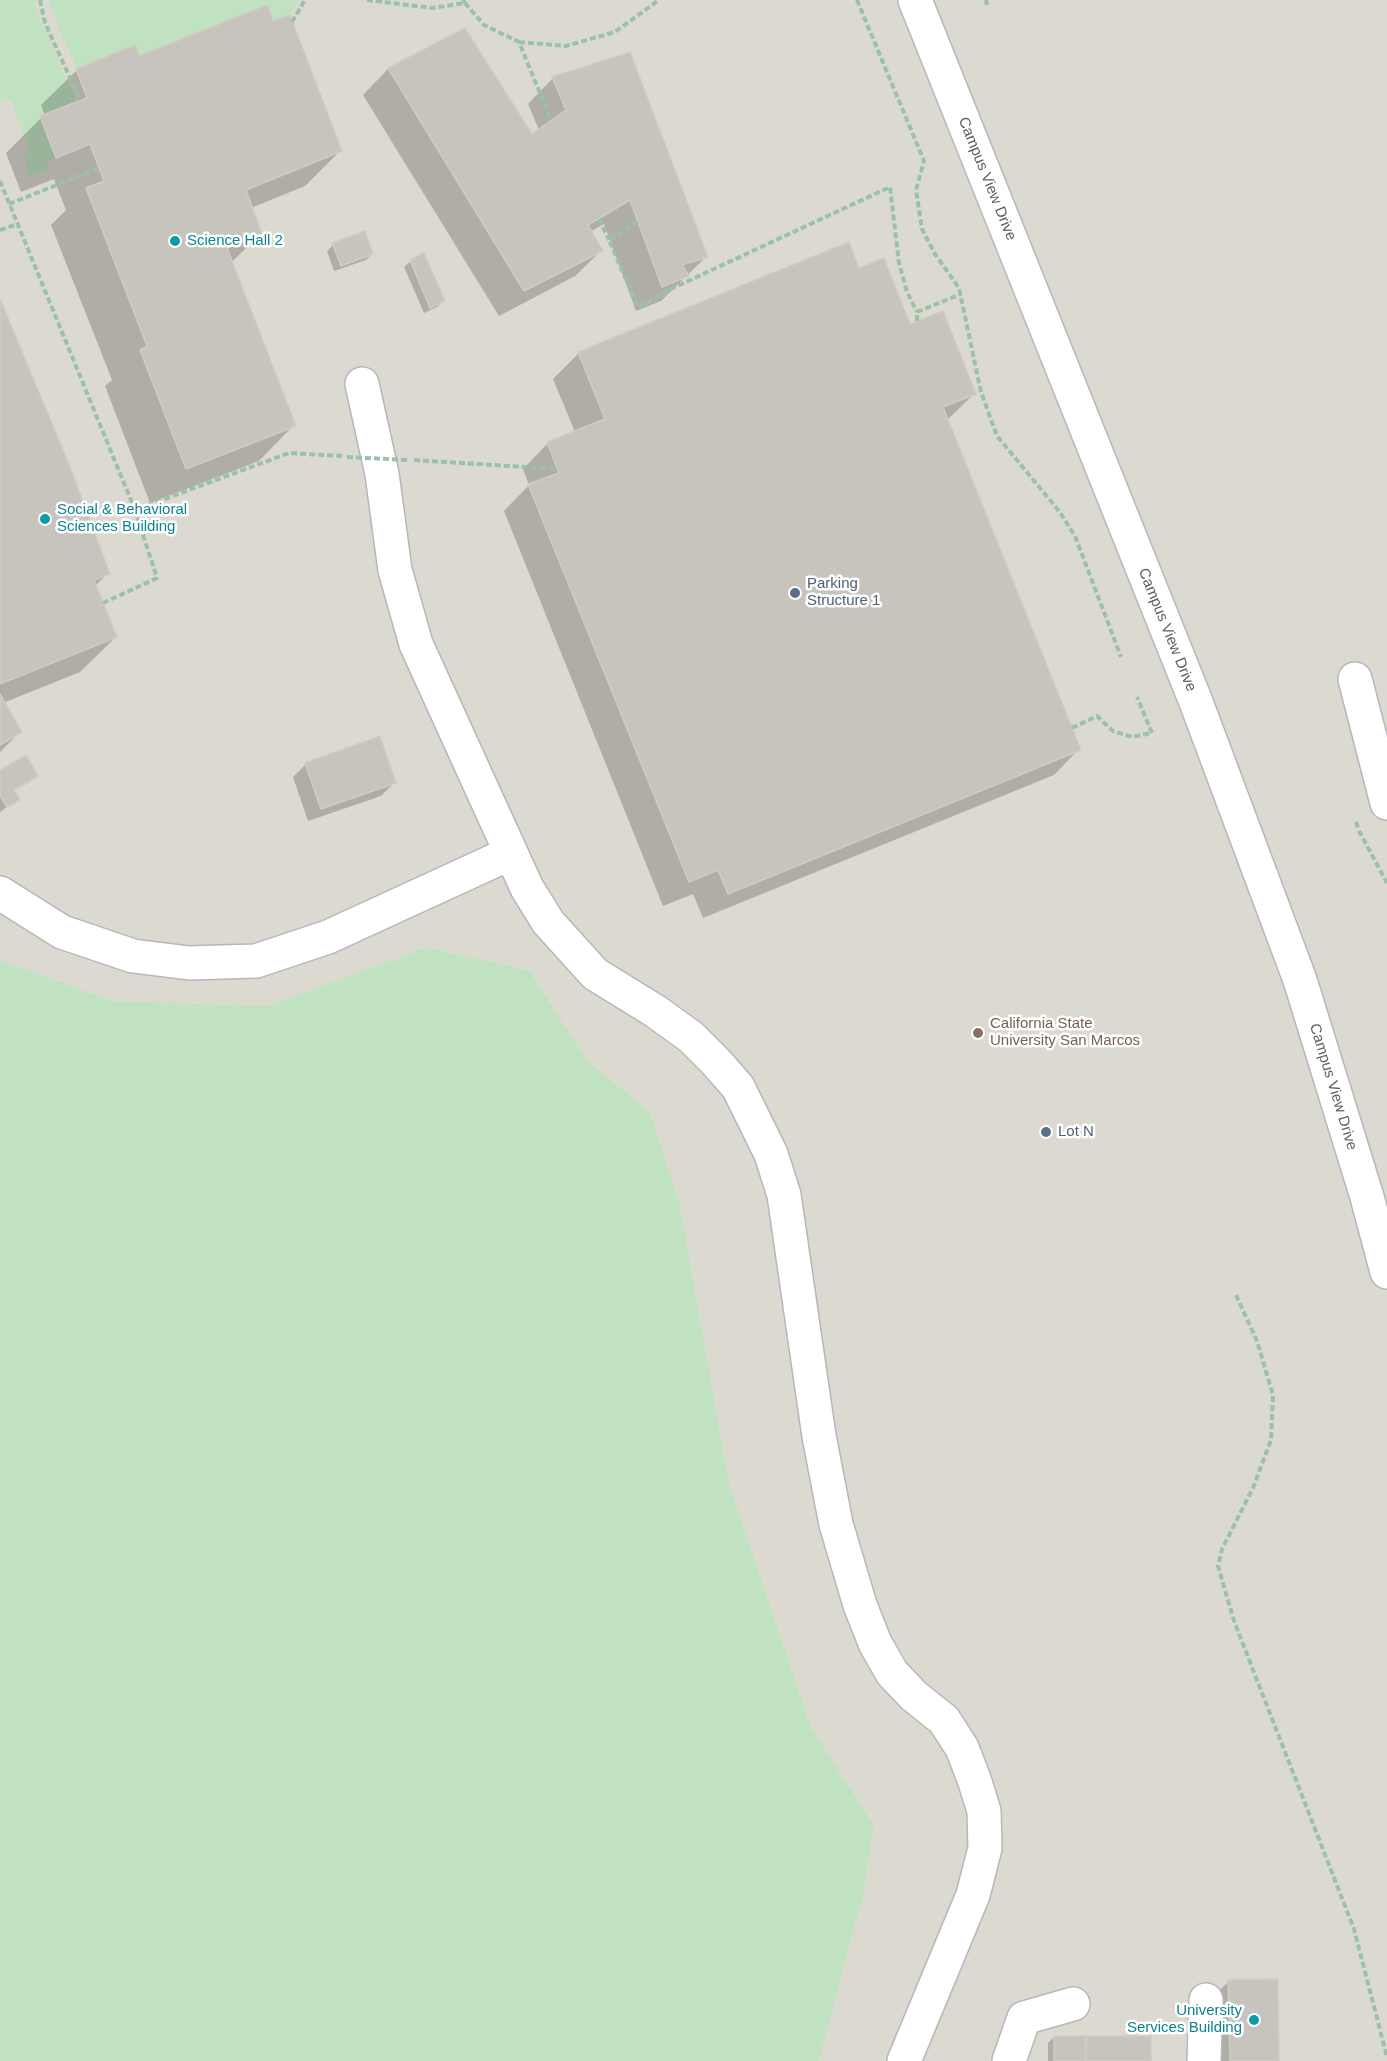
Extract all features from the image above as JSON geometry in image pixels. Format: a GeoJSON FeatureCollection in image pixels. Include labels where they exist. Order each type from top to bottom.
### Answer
{"type":"FeatureCollection","features":[{"type":"Feature","properties":{"kind":"street","name":"Campus View Drive"},"geometry":{"type":"LineString","coordinates":[[915,0],[1187,680],[1300,980],[1367,1197],[1387,1272]]}},
{"type":"Feature","properties":{"kind":"street"},"geometry":{"type":"LineString","coordinates":[[363,384],[382,474],[395,570],[416,644],[526,888],[548,922],[595,974],[691,1036],[738,1087],[771,1154],[784,1195],[819,1436],[836,1524],[860,1605],[876,1644],[892,1673],[914,1696],[944,1720],[962,1748],[984,1811],[985,1848],[973,1895],[903,2061]]}},
{"type":"Feature","properties":{"kind":"street"},"geometry":{"type":"LineString","coordinates":[[1355,679],[1387,803]]}},
{"type":"Feature","properties":{"kind":"street"},"geometry":{"type":"LineString","coordinates":[[0,892],[62,932],[133,956],[189,963],[256,961],[328,937],[511,853]]}},
{"type":"Feature","properties":{"kind":"street"},"geometry":{"type":"LineString","coordinates":[[1204,2061],[1206,2000]]}},
{"type":"Feature","properties":{"kind":"street"},"geometry":{"type":"LineString","coordinates":[[1009,2061],[1024,2018],[1073,2004]]}},
{"type":"Feature","properties":{"kind":"path"},"geometry":{"type":"LineString","coordinates":[[40,0],[45,23],[80,100]]}},
{"type":"Feature","properties":{"kind":"path"},"geometry":{"type":"LineString","coordinates":[[292,22],[305,0]]}},
{"type":"Feature","properties":{"kind":"path"},"geometry":{"type":"LineString","coordinates":[[368,0],[432,8],[464,2],[484,25],[519,42],[566,46],[615,32],[659,0]]}},
{"type":"Feature","properties":{"kind":"path"},"geometry":{"type":"LineString","coordinates":[[857,0],[924,160],[916,190],[922,229],[935,254],[959,288],[981,392],[997,436],[1059,511],[1076,536],[1121,657]]}},
{"type":"Feature","properties":{"kind":"path"},"geometry":{"type":"LineString","coordinates":[[519,42],[551,120]]}},
{"type":"Feature","properties":{"kind":"path"},"geometry":{"type":"LineString","coordinates":[[9,204],[99,168]]}},
{"type":"Feature","properties":{"kind":"path"},"geometry":{"type":"LineString","coordinates":[[0,181],[135,510],[157,578],[103,603]]}},
{"type":"Feature","properties":{"kind":"path"},"geometry":{"type":"LineString","coordinates":[[599,219],[638,308],[673,288],[890,187],[899,263],[907,292],[917,312],[917,321]]}},
{"type":"Feature","properties":{"kind":"path"},"geometry":{"type":"LineString","coordinates":[[609,240],[638,222]]}},
{"type":"Feature","properties":{"kind":"path"},"geometry":{"type":"LineString","coordinates":[[0,230],[18,224]]}},
{"type":"Feature","properties":{"kind":"path"},"geometry":{"type":"LineString","coordinates":[[917,312],[961,294]]}},
{"type":"Feature","properties":{"kind":"path"},"geometry":{"type":"LineString","coordinates":[[135,510],[289,453],[557,469]]}},
{"type":"Feature","properties":{"kind":"path"},"geometry":{"type":"LineString","coordinates":[[1072,728],[1097,716],[1113,731],[1132,736],[1152,734],[1137,697]]}},
{"type":"Feature","properties":{"kind":"path"},"geometry":{"type":"LineString","coordinates":[[1236,1295],[1257,1341],[1273,1395],[1271,1440],[1253,1488],[1222,1549],[1218,1566],[1234,1621],[1354,1929],[1387,2057]]}},
{"type":"Feature","properties":{"kind":"shaded area","name":"California State University San Marcos"},"geometry":{"type":"Polygon","coordinates":[[[0,0],[1387,0],[1387,2061],[819,2061],[864,1892],[874,1825],[811,1727],[729,1483],[680,1205],[650,1112],[587,1060],[530,971],[427,947],[268,1006],[113,1001],[0,960],[0,0]]]}},
{"type":"Feature","properties":{"kind":"green space"},"geometry":{"type":"Polygon","coordinates":[[[0,0],[35,0],[36,11],[76,102],[56,158],[46,160],[50,168],[30,177],[24,155],[30,151],[10,98],[1,100],[0,97],[0,0]]]}},
{"type":"Feature","properties":{"kind":"green space"},"geometry":{"type":"Polygon","coordinates":[[[49,0],[298,0],[290,15],[273,21],[266,5],[139,56],[134,45],[76,69],[49,0]]]}},
{"type":"Feature","properties":{"kind":"green space"},"geometry":{"type":"Polygon","coordinates":[[[427,947],[530,971],[587,1060],[650,1112],[680,1205],[729,1483],[811,1727],[874,1825],[864,1892],[819,2061],[0,2061],[0,960],[113,1001],[268,1006],[427,947]]]}},
{"type":"Feature","properties":{"kind":"building","name":"Science Hall 2"},"geometry":{"type":"Polygon","coordinates":[[[267,5],[273,21],[290,15],[342,151],[246,190],[262,234],[227,248],[296,426],[186,469],[140,350],[147,346],[86,188],[104,181],[90,144],[56,158],[40,116],[87,98],[76,69],[135,45],[139,56],[267,5]]]}},
{"type":"Feature","properties":{"kind":"building"},"geometry":{"type":"Polygon","coordinates":[[[465,28],[532,134],[566,110],[552,77],[630,52],[708,257],[682,265],[689,276],[662,287],[630,200],[588,225],[603,251],[524,291],[388,68],[465,28]]]}},
{"type":"Feature","properties":{"kind":"building"},"geometry":{"type":"Polygon","coordinates":[[[365,231],[373,254],[341,266],[332,243],[365,231]]]}},
{"type":"Feature","properties":{"kind":"building","name":"Parking Structure 1"},"geometry":{"type":"Polygon","coordinates":[[[849,242],[859,268],[884,258],[910,324],[943,311],[976,394],[943,407],[1081,750],[728,894],[718,870],[689,882],[528,484],[559,473],[547,442],[605,419],[578,352],[849,242]]]}},
{"type":"Feature","properties":{"kind":"building"},"geometry":{"type":"Polygon","coordinates":[[[424,253],[445,301],[430,308],[410,260],[424,253]]]}},
{"type":"Feature","properties":{"kind":"building","name":"Social & Behavioral Sciences Building"},"geometry":{"type":"Polygon","coordinates":[[[0,299],[69,464],[110,574],[94,580],[117,637],[0,684],[0,299]]]}},
{"type":"Feature","properties":{"kind":"building"},"geometry":{"type":"Polygon","coordinates":[[[0,694],[22,732],[0,745],[0,694]]]}},
{"type":"Feature","properties":{"kind":"building"},"geometry":{"type":"Polygon","coordinates":[[[380,736],[396,783],[321,809],[305,763],[380,736]]]}},
{"type":"Feature","properties":{"kind":"building"},"geometry":{"type":"Polygon","coordinates":[[[26,755],[38,776],[14,790],[20,800],[7,807],[0,796],[0,770],[26,755]]]}},
{"type":"Feature","properties":{"kind":"building","name":"University Services Building"},"geometry":{"type":"Polygon","coordinates":[[[1278,1979],[1279,2061],[1230,2061],[1228,1980],[1278,1979]]]}},
{"type":"Feature","properties":{"kind":"building"},"geometry":{"type":"Polygon","coordinates":[[[1054,2036],[1086,2036],[1085,2061],[1054,2061],[1054,2036]]]}},
{"type":"Feature","properties":{"kind":"building"},"geometry":{"type":"Polygon","coordinates":[[[1087,2036],[1151,2036],[1151,2061],[1086,2061],[1087,2036]]]}},
{"type":"Feature","properties":{"kind":"place","name":"Science Hall 2"},"geometry":{"type":"Point","coordinates":[175,241]}},
{"type":"Feature","properties":{"kind":"place","name":"Social & Behavioral Sciences Building"},"geometry":{"type":"Point","coordinates":[45,519]}},
{"type":"Feature","properties":{"kind":"place","name":"Parking Structure 1"},"geometry":{"type":"Point","coordinates":[795,593]}},
{"type":"Feature","properties":{"kind":"place","name":"California State University San Marcos"},"geometry":{"type":"Point","coordinates":[978,1033]}},
{"type":"Feature","properties":{"kind":"place","name":"Lot N"},"geometry":{"type":"Point","coordinates":[1046,1132]}},
{"type":"Feature","properties":{"kind":"place","name":"University Services Building"},"geometry":{"type":"Point","coordinates":[1254,2020]}}]}
